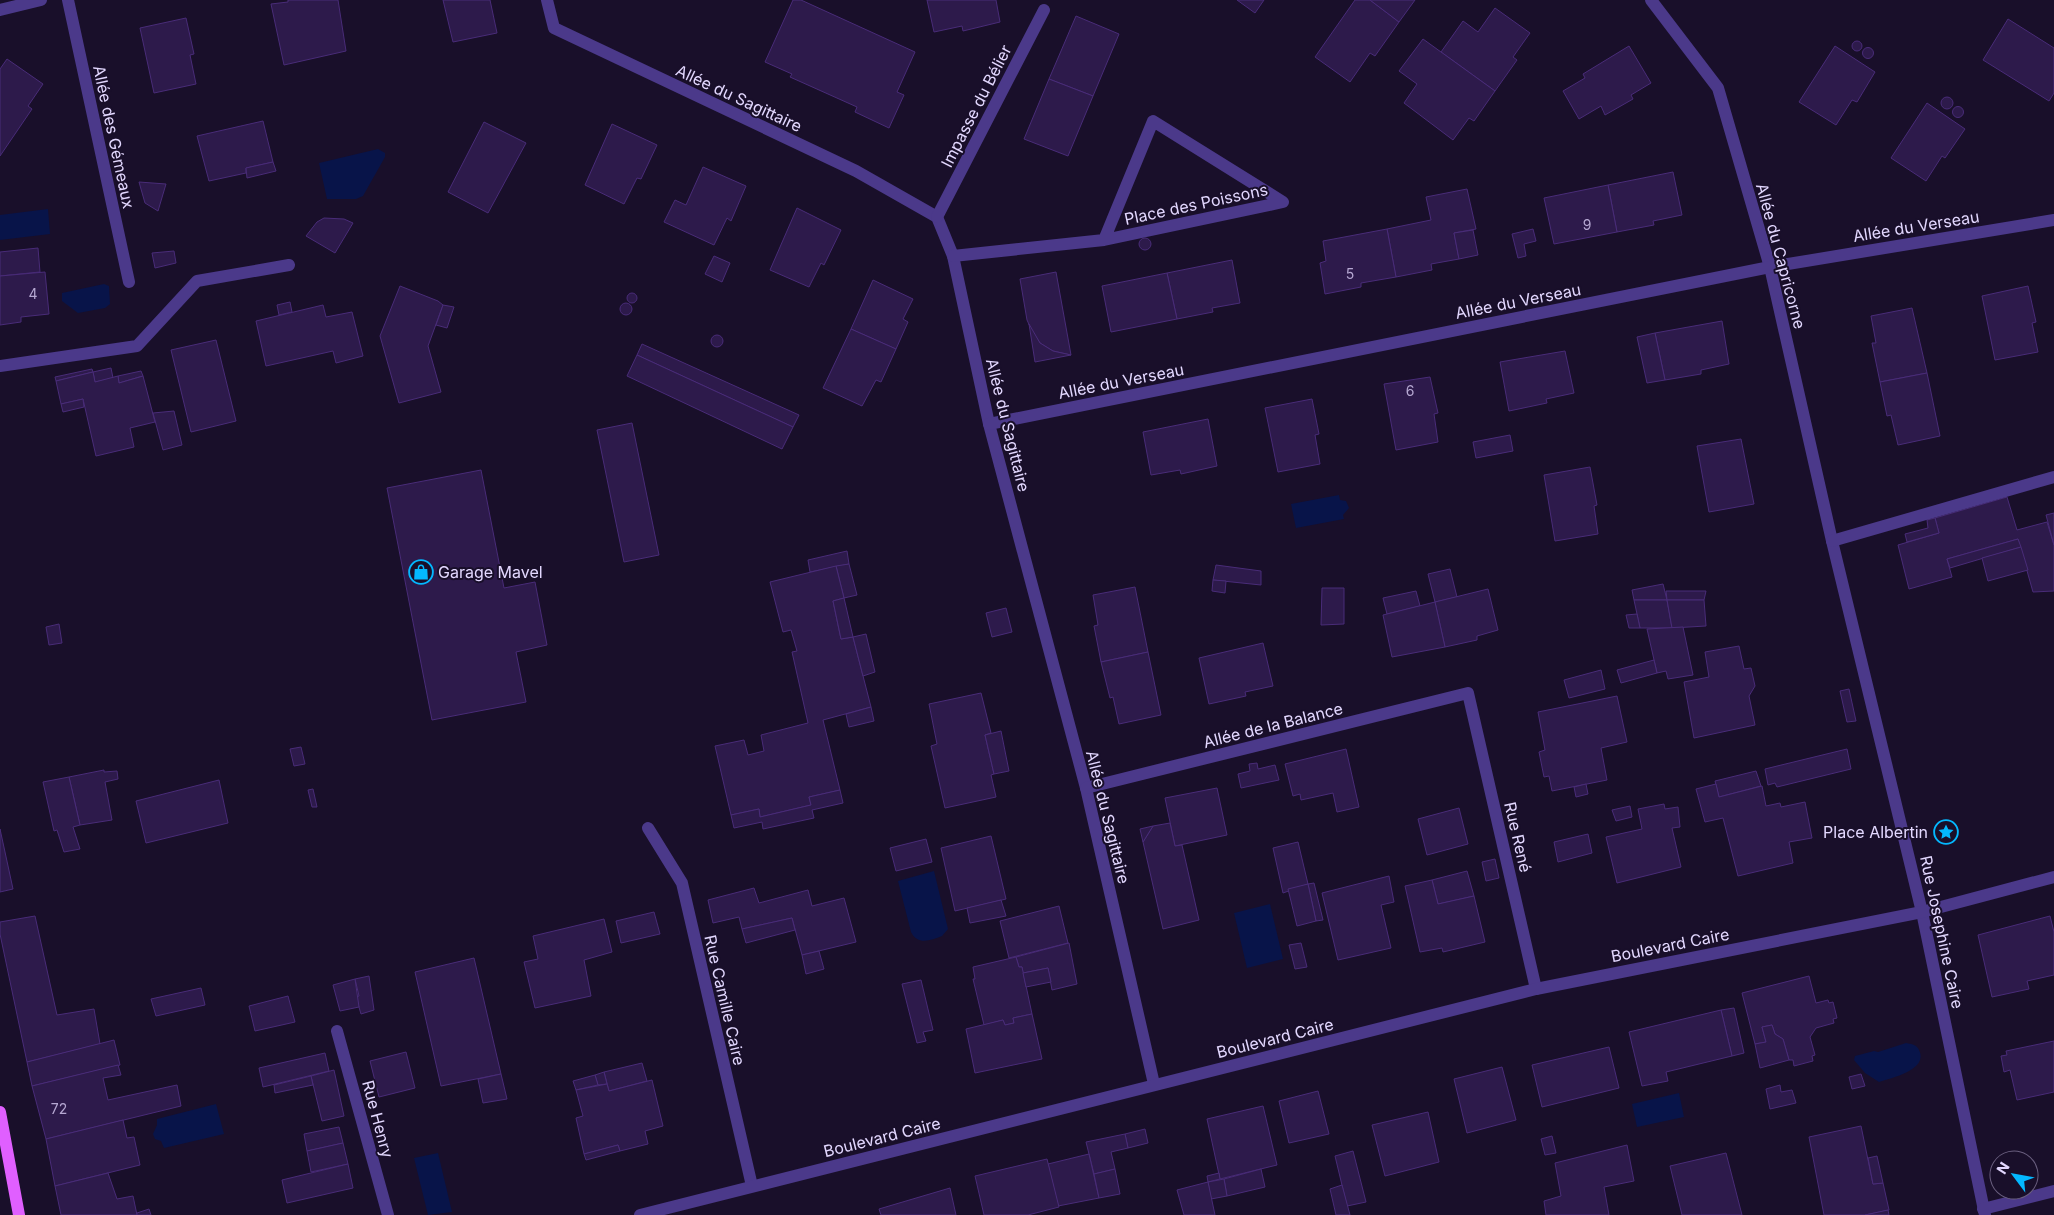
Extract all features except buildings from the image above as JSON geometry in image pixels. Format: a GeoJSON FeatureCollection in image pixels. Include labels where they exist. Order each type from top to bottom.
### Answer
{"type":"FeatureCollection","features":[{"type":"Feature","properties":{"kind":"main road"},"geometry":{"type":"LineString","coordinates":[[0,1112],[19,1215]]}},
{"type":"Feature","properties":{"kind":"street"},"geometry":{"type":"LineString","coordinates":[[0,10],[41,0]]}},
{"type":"Feature","properties":{"kind":"street","name":"Allée des Gémeaux"},"geometry":{"type":"LineString","coordinates":[[68,0],[129,282]]}},
{"type":"Feature","properties":{"kind":"street","name":"Allée du Sagittaire"},"geometry":{"type":"LineString","coordinates":[[546,0],[554,28],[856,171],[937,217],[953,256],[989,424],[1086,788],[1154,1084]]}},
{"type":"Feature","properties":{"kind":"street","name":"Allée du Capricorne"},"geometry":{"type":"LineString","coordinates":[[1651,0],[1718,88],[1770,267],[1832,541]]}},
{"type":"Feature","properties":{"kind":"street","name":"Impasse du Bélier"},"geometry":{"type":"LineString","coordinates":[[937,217],[1044,10]]}},
{"type":"Feature","properties":{"kind":"street","name":"Place des Poissons"},"geometry":{"type":"LineString","coordinates":[[953,256],[1104,240],[1283,202],[1153,121],[1104,240]]}},
{"type":"Feature","properties":{"kind":"street","name":"Allée du Verseau"},"geometry":{"type":"LineString","coordinates":[[989,424],[1770,267],[2054,220]]}},
{"type":"Feature","properties":{"kind":"street"},"geometry":{"type":"LineString","coordinates":[[0,366],[137,346],[197,281],[289,265]]}},
{"type":"Feature","properties":{"kind":"street"},"geometry":{"type":"LineString","coordinates":[[1832,541],[2054,477]]}},
{"type":"Feature","properties":{"kind":"street","name":"Rue Josephine Caire"},"geometry":{"type":"LineString","coordinates":[[1832,541],[1922,912],[1984,1212]]}},
{"type":"Feature","properties":{"kind":"street","name":"Allée de la Balance"},"geometry":{"type":"LineString","coordinates":[[1086,788],[1468,693]]}},
{"type":"Feature","properties":{"kind":"street","name":"Rue René"},"geometry":{"type":"LineString","coordinates":[[1468,693],[1536,989]]}},
{"type":"Feature","properties":{"kind":"street","name":"Rue Camille Caire"},"geometry":{"type":"LineString","coordinates":[[648,828],[682,883],[752,1186]]}},
{"type":"Feature","properties":{"kind":"street","name":"Boulevard Caire"},"geometry":{"type":"LineString","coordinates":[[640,1215],[1536,989],[1922,912],[2054,878]]}},
{"type":"Feature","properties":{"kind":"street","name":"Rue Henry"},"geometry":{"type":"LineString","coordinates":[[337,1031],[388,1215]]}},
{"type":"Feature","properties":{"kind":"street"},"geometry":{"type":"LineString","coordinates":[[1984,1212],[2054,1191]]}},
{"type":"Feature","properties":{"kind":"shaded area"},"geometry":{"type":"Polygon","coordinates":[[[378,149],[385,153],[385,157],[363,196],[356,199],[327,199],[319,163],[378,149]]]}},
{"type":"Feature","properties":{"kind":"shaded area"},"geometry":{"type":"Polygon","coordinates":[[[48,209],[50,234],[0,240],[0,215],[48,209]]]}},
{"type":"Feature","properties":{"kind":"shaded area"},"geometry":{"type":"Polygon","coordinates":[[[104,284],[109,286],[110,304],[105,308],[78,313],[62,301],[62,293],[104,284]]]}},
{"type":"Feature","properties":{"kind":"shaded area"},"geometry":{"type":"Polygon","coordinates":[[[1339,495],[1340,500],[1346,501],[1349,508],[1343,515],[1344,519],[1296,528],[1291,504],[1339,495]]]}},
{"type":"Feature","properties":{"kind":"shaded area"},"geometry":{"type":"Polygon","coordinates":[[[934,871],[948,929],[942,936],[925,941],[917,939],[911,932],[898,881],[934,871]]]}},
{"type":"Feature","properties":{"kind":"shaded area"},"geometry":{"type":"Polygon","coordinates":[[[1270,904],[1283,959],[1247,968],[1234,913],[1270,904]]]}},
{"type":"Feature","properties":{"kind":"shaded area"},"geometry":{"type":"Polygon","coordinates":[[[1906,1043],[1918,1048],[1921,1057],[1919,1063],[1907,1072],[1892,1078],[1879,1082],[1865,1073],[1854,1060],[1855,1056],[1874,1051],[1878,1052],[1906,1043]]]}},
{"type":"Feature","properties":{"kind":"shaded area"},"geometry":{"type":"Polygon","coordinates":[[[1679,1093],[1684,1117],[1637,1127],[1632,1104],[1679,1093]]]}},
{"type":"Feature","properties":{"kind":"shaded area"},"geometry":{"type":"Polygon","coordinates":[[[216,1104],[224,1134],[164,1148],[161,1141],[155,1139],[153,1134],[157,1125],[157,1119],[216,1104]]]}},
{"type":"Feature","properties":{"kind":"shaded area"},"geometry":{"type":"Polygon","coordinates":[[[438,1153],[452,1212],[428,1215],[414,1158],[438,1153]]]}},
{"type":"Feature","properties":{"kind":"place","name":"Garage Mavel"},"geometry":{"type":"Point","coordinates":[421,572]}},
{"type":"Feature","properties":{"kind":"place","name":"Place Albertin"},"geometry":{"type":"Point","coordinates":[1946,832]}}]}
